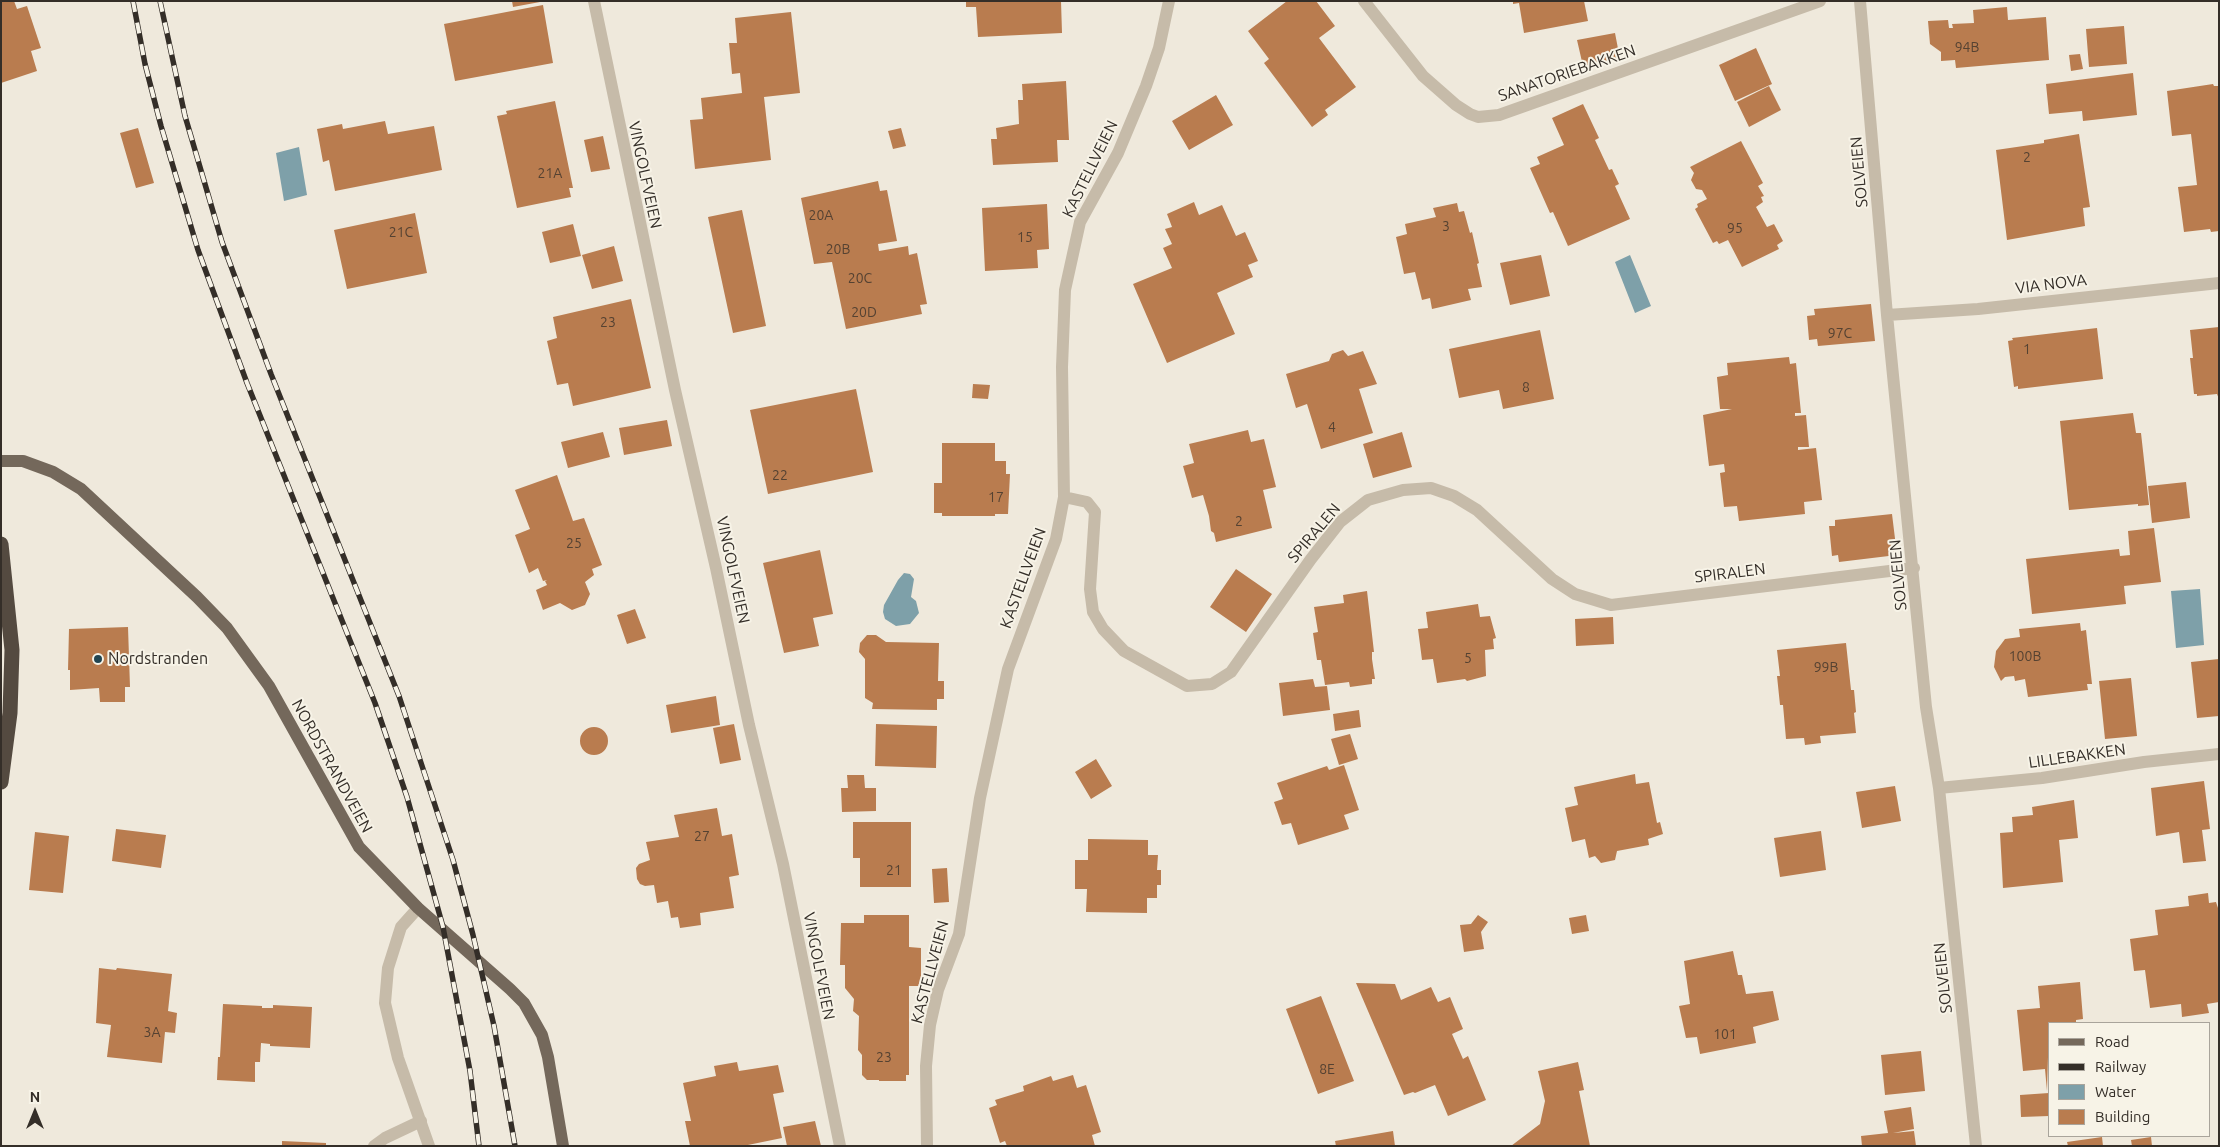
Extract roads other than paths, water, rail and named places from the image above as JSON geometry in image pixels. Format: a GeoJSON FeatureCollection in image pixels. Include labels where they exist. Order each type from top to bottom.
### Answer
{"type":"FeatureCollection","features":[{"type":"Feature","properties":{"kind":"highway"},"geometry":{"type":"LineString","coordinates":[[1,544],[12,650],[10,713],[1,782]]}},
{"type":"Feature","properties":{"kind":"main road","name":"NORDSTRANDVEIEN"},"geometry":{"type":"LineString","coordinates":[[1,460],[23,461],[53,472],[81,489],[191,591],[226,628],[269,686],[359,847],[418,908],[510,988],[524,1003],[542,1035],[548,1058],[563,1146]]}},
{"type":"Feature","properties":{"kind":"street","name":"VINGOLFVEIEN"},"geometry":{"type":"LineString","coordinates":[[594,1],[675,390],[716,568],[749,725],[783,864],[840,1146]]}},
{"type":"Feature","properties":{"kind":"street","name":"KASTELLVEIEN"},"geometry":{"type":"LineString","coordinates":[[927,1146],[926,1066],[930,1025],[938,990],[959,934],[980,798],[1008,669],[1056,539],[1064,497],[1062,367],[1065,290],[1080,222],[1118,153],[1146,86],[1159,48],[1169,1]]}},
{"type":"Feature","properties":{"kind":"street","name":"SANATORIEBAKKEN"},"geometry":{"type":"LineString","coordinates":[[1364,1],[1424,76],[1456,105],[1478,117],[1499,115],[1820,1]]}},
{"type":"Feature","properties":{"kind":"street","name":"SOLVEIEN"},"geometry":{"type":"LineString","coordinates":[[1860,1],[1887,315],[1914,568],[1926,707],[1939,788],[1976,1146]]}},
{"type":"Feature","properties":{"kind":"street","name":"VIA NOVA"},"geometry":{"type":"LineString","coordinates":[[1887,315],[1978,309],[2219,283]]}},
{"type":"Feature","properties":{"kind":"street","name":"SPIRALEN"},"geometry":{"type":"LineString","coordinates":[[1064,497],[1088,502],[1095,512],[1090,589],[1093,612],[1103,629],[1124,651],[1187,686],[1212,684],[1231,672],[1311,559],[1340,522],[1368,500],[1403,490],[1431,488],[1454,496],[1477,510],[1552,579],[1576,594],[1611,605],[1914,568]]}},
{"type":"Feature","properties":{"kind":"street","name":"LILLEBAKKEN"},"geometry":{"type":"LineString","coordinates":[[1939,788],[2042,778],[2144,762],[2219,754]]}},
{"type":"Feature","properties":{"kind":"street"},"geometry":{"type":"LineString","coordinates":[[418,908],[401,927],[388,968],[385,1003],[398,1058],[429,1146]]}},
{"type":"Feature","properties":{"kind":"street"},"geometry":{"type":"LineString","coordinates":[[374,1146],[384,1138],[421,1121]]}},
{"type":"Feature","properties":{"kind":"water"},"geometry":{"type":"Polygon","coordinates":[[[299,147],[307,195],[284,201],[276,153],[299,147]]]}},
{"type":"Feature","properties":{"kind":"water"},"geometry":{"type":"Polygon","coordinates":[[[1630,255],[1651,306],[1635,313],[1615,262],[1630,255]]]}},
{"type":"Feature","properties":{"kind":"water"},"geometry":{"type":"Polygon","coordinates":[[[904,573],[910,574],[914,579],[911,597],[916,601],[919,613],[910,624],[896,626],[885,619],[884,605],[904,573]]]}},
{"type":"Feature","properties":{"kind":"water"},"geometry":{"type":"Polygon","coordinates":[[[2200,589],[2204,645],[2176,648],[2171,591],[2200,589]]]}},
{"type":"Feature","properties":{"kind":"railway"},"geometry":{"type":"LineString","coordinates":[[133,1],[145,64],[161,126],[198,250],[247,383],[375,703],[407,797],[443,927],[470,1071],[479,1146]]}},
{"type":"Feature","properties":{"kind":"railway"},"geometry":{"type":"LineString","coordinates":[[160,1],[185,116],[222,242],[271,374],[399,696],[453,860],[494,1026],[515,1146]]}},
{"type":"Feature","properties":{"kind":"place","name":"Nordstranden"},"geometry":{"type":"Point","coordinates":[98,659]}}]}
